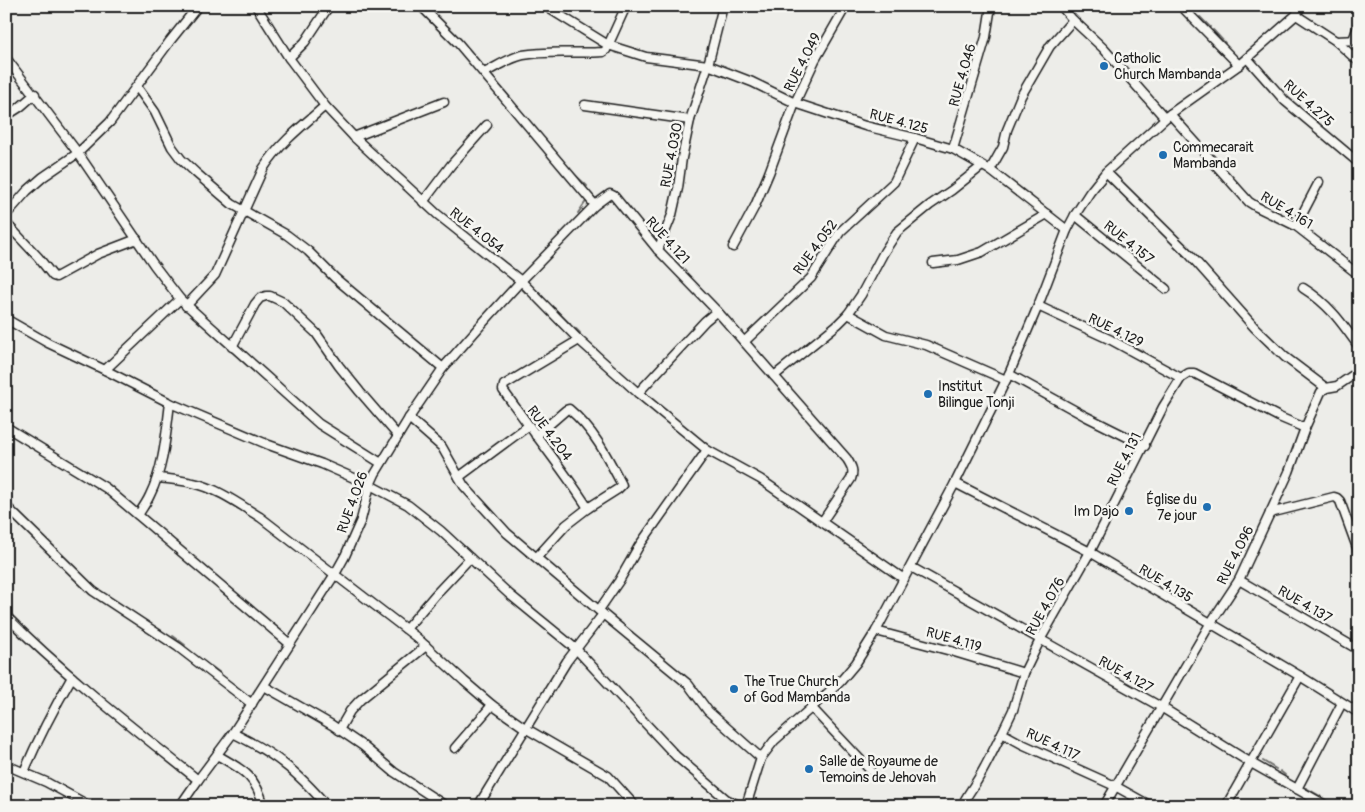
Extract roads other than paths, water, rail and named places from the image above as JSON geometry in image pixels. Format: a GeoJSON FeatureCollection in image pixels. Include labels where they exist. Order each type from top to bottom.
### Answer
{"type":"FeatureCollection","features":[{"type":"Feature","properties":{"kind":"street"},"geometry":{"type":"LineString","coordinates":[[6,216],[42,177],[78,153],[110,122],[198,6]]}},
{"type":"Feature","properties":{"kind":"street","name":"RUE 4.054"},"geometry":{"type":"LineString","coordinates":[[256,6],[289,58],[325,106],[354,137],[423,202],[521,281],[579,340],[638,393],[707,450],[760,479],[904,580]]}},
{"type":"Feature","properties":{"kind":"street"},"geometry":{"type":"LineString","coordinates":[[289,58],[305,42],[329,6]]}},
{"type":"Feature","properties":{"kind":"street"},"geometry":{"type":"LineString","coordinates":[[421,6],[458,43],[595,205]]}},
{"type":"Feature","properties":{"kind":"street","name":"RUE 4.125"},"geometry":{"type":"LineString","coordinates":[[545,6],[608,45],[646,56],[708,65],[752,82],[795,102],[865,126],[915,138],[952,150],[990,170],[1067,230]]}},
{"type":"Feature","properties":{"kind":"street"},"geometry":{"type":"LineString","coordinates":[[484,73],[513,58],[524,55],[561,52],[603,52],[606,50],[626,6]]}},
{"type":"Feature","properties":{"kind":"street","name":"RUE 4.030"},"geometry":{"type":"LineString","coordinates":[[658,250],[672,215],[690,120],[708,65],[723,6]]}},
{"type":"Feature","properties":{"kind":"street","name":"RUE 4.049"},"geometry":{"type":"LineString","coordinates":[[733,247],[755,206],[795,102],[815,60],[846,6]]}},
{"type":"Feature","properties":{"kind":"street","name":"RUE 4.046"},"geometry":{"type":"LineString","coordinates":[[952,150],[986,37],[991,6]]}},
{"type":"Feature","properties":{"kind":"street","name":"RUE 4.161"},"geometry":{"type":"LineString","coordinates":[[1061,6],[1249,202],[1296,226],[1359,275]]}},
{"type":"Feature","properties":{"kind":"street"},"geometry":{"type":"LineString","coordinates":[[1181,6],[1239,65]]}},
{"type":"Feature","properties":{"kind":"street"},"geometry":{"type":"LineString","coordinates":[[746,806],[761,758],[774,741],[840,682],[856,664],[876,631],[956,483],[1007,377],[1038,306],[1067,230],[1090,192],[1106,172],[1168,116],[1239,65],[1296,15],[1301,6]]}},
{"type":"Feature","properties":{"kind":"street"},"geometry":{"type":"LineString","coordinates":[[1296,15],[1336,41],[1359,62]]}},
{"type":"Feature","properties":{"kind":"street"},"geometry":{"type":"LineString","coordinates":[[990,170],[1003,147],[1007,130],[1021,96],[1050,46],[1073,20]]}},
{"type":"Feature","properties":{"kind":"street"},"geometry":{"type":"LineString","coordinates":[[1336,41],[1356,40],[1359,24]]}},
{"type":"Feature","properties":{"kind":"street"},"geometry":{"type":"LineString","coordinates":[[6,58],[78,153],[154,265],[186,306],[319,424],[381,463]]}},
{"type":"Feature","properties":{"kind":"street","name":"RUE 4.275"},"geometry":{"type":"LineString","coordinates":[[1246,58],[1285,102],[1359,163]]}},
{"type":"Feature","properties":{"kind":"street"},"geometry":{"type":"LineString","coordinates":[[137,87],[155,112],[180,159],[232,204],[308,251],[335,278],[443,368]]}},
{"type":"Feature","properties":{"kind":"street"},"geometry":{"type":"LineString","coordinates":[[6,116],[35,94]]}},
{"type":"Feature","properties":{"kind":"street"},"geometry":{"type":"LineString","coordinates":[[354,137],[444,102]]}},
{"type":"Feature","properties":{"kind":"street"},"geometry":{"type":"LineString","coordinates":[[585,105],[690,120]]}},
{"type":"Feature","properties":{"kind":"street"},"geometry":{"type":"LineString","coordinates":[[186,306],[216,275],[262,169],[268,160],[292,134],[325,106]]}},
{"type":"Feature","properties":{"kind":"street"},"geometry":{"type":"LineString","coordinates":[[423,202],[451,165],[487,125]]}},
{"type":"Feature","properties":{"kind":"street","name":"RUE 4.052"},"geometry":{"type":"LineString","coordinates":[[744,342],[811,278],[840,232],[894,182],[915,138]]}},
{"type":"Feature","properties":{"kind":"street"},"geometry":{"type":"LineString","coordinates":[[774,376],[848,314],[861,296],[884,252],[897,232],[982,166]]}},
{"type":"Feature","properties":{"kind":"street"},"geometry":{"type":"LineString","coordinates":[[1106,172],[1190,255],[1255,328],[1285,357],[1326,388],[1337,386],[1359,371]]}},
{"type":"Feature","properties":{"kind":"street"},"geometry":{"type":"LineString","coordinates":[[1296,226],[1319,182]]}},
{"type":"Feature","properties":{"kind":"street","name":"RUE 4.121"},"geometry":{"type":"LineString","coordinates":[[595,205],[610,194],[614,196],[658,250],[717,311],[847,459],[852,468],[851,479],[822,522]]}},
{"type":"Feature","properties":{"kind":"street","name":"RUE 4.026"},"geometry":{"type":"LineString","coordinates":[[180,806],[233,733],[335,574],[345,556],[360,520],[370,485],[381,463],[443,368],[521,281],[595,205]]}},
{"type":"Feature","properties":{"kind":"street"},"geometry":{"type":"LineString","coordinates":[[933,263],[958,260],[982,252],[1047,214]]}},
{"type":"Feature","properties":{"kind":"street","name":"RUE 4.157"},"geometry":{"type":"LineString","coordinates":[[1075,215],[1166,289]]}},
{"type":"Feature","properties":{"kind":"street"},"geometry":{"type":"LineString","coordinates":[[6,222],[21,236],[53,276],[56,277],[98,254],[137,239]]}},
{"type":"Feature","properties":{"kind":"street"},"geometry":{"type":"LineString","coordinates":[[1303,288],[1327,306],[1359,347]]}},
{"type":"Feature","properties":{"kind":"street"},"geometry":{"type":"LineString","coordinates":[[232,347],[260,298],[270,296],[283,302],[316,333],[339,366],[398,436]]}},
{"type":"Feature","properties":{"kind":"street"},"geometry":{"type":"LineString","coordinates":[[105,370],[180,299]]}},
{"type":"Feature","properties":{"kind":"street","name":"RUE 4.129"},"geometry":{"type":"LineString","coordinates":[[1038,306],[1111,340],[1182,378]]}},
{"type":"Feature","properties":{"kind":"street"},"geometry":{"type":"LineString","coordinates":[[638,393],[705,321],[717,311]]}},
{"type":"Feature","properties":{"kind":"street"},"geometry":{"type":"LineString","coordinates":[[848,314],[886,334],[926,345],[1007,377],[1145,446]]}},
{"type":"Feature","properties":{"kind":"street"},"geometry":{"type":"LineString","coordinates":[[6,319],[48,343],[170,403],[270,445],[322,464],[370,485],[408,505],[441,531],[509,594],[576,649],[676,756],[726,799],[740,806]]}},
{"type":"Feature","properties":{"kind":"street","name":"RUE 4.204"},"geometry":{"type":"LineString","coordinates":[[579,340],[504,385],[503,390],[528,426],[563,470],[588,508]]}},
{"type":"Feature","properties":{"kind":"street"},"geometry":{"type":"LineString","coordinates":[[1182,378],[1189,373],[1194,373],[1270,413],[1305,428]]}},
{"type":"Feature","properties":{"kind":"street","name":"RUE 4.131"},"geometry":{"type":"LineString","coordinates":[[1090,552],[1163,407],[1182,378]]}},
{"type":"Feature","properties":{"kind":"street","name":"RUE 4.096"},"geometry":{"type":"LineString","coordinates":[[1104,806],[1210,624],[1238,580],[1289,472],[1318,398],[1326,388]]}},
{"type":"Feature","properties":{"kind":"street"},"geometry":{"type":"LineString","coordinates":[[138,515],[150,495],[157,478],[163,456],[170,403]]}},
{"type":"Feature","properties":{"kind":"street"},"geometry":{"type":"LineString","coordinates":[[536,436],[569,409],[602,446],[622,484],[618,489],[566,525],[536,557]]}},
{"type":"Feature","properties":{"kind":"street"},"geometry":{"type":"LineString","coordinates":[[409,418],[442,446],[464,486],[507,533],[688,684],[708,711],[761,758]]}},
{"type":"Feature","properties":{"kind":"street"},"geometry":{"type":"LineString","coordinates":[[459,477],[528,426]]}},
{"type":"Feature","properties":{"kind":"street"},"geometry":{"type":"LineString","coordinates":[[6,427],[106,488],[290,644]]}},
{"type":"Feature","properties":{"kind":"street"},"geometry":{"type":"LineString","coordinates":[[478,806],[525,728],[601,612],[639,546],[707,450]]}},
{"type":"Feature","properties":{"kind":"street"},"geometry":{"type":"LineString","coordinates":[[157,478],[194,483],[210,488],[260,517],[406,628],[492,705],[525,728],[608,776],[635,806]]}},
{"type":"Feature","properties":{"kind":"street","name":"RUE 4.135"},"geometry":{"type":"LineString","coordinates":[[956,483],[1090,552],[1359,713]]}},
{"type":"Feature","properties":{"kind":"street"},"geometry":{"type":"LineString","coordinates":[[1270,513],[1334,497],[1338,498],[1359,553]]}},
{"type":"Feature","properties":{"kind":"street"},"geometry":{"type":"LineString","coordinates":[[6,506],[93,591],[178,647],[252,704]]}},
{"type":"Feature","properties":{"kind":"street","name":"RUE 4.076"},"geometry":{"type":"LineString","coordinates":[[1024,673],[1040,640],[1090,552]]}},
{"type":"Feature","properties":{"kind":"street"},"geometry":{"type":"LineString","coordinates":[[406,628],[470,558]]}},
{"type":"Feature","properties":{"kind":"street","name":"RUE 4.127"},"geometry":{"type":"LineString","coordinates":[[911,567],[1161,707],[1251,763],[1327,806]]}},
{"type":"Feature","properties":{"kind":"street","name":"RUE 4.137"},"geometry":{"type":"LineString","coordinates":[[1238,580],[1359,650]]}},
{"type":"Feature","properties":{"kind":"street"},"geometry":{"type":"LineString","coordinates":[[6,616],[109,709],[198,780]]}},
{"type":"Feature","properties":{"kind":"street","name":"RUE 4.119"},"geometry":{"type":"LineString","coordinates":[[876,631],[952,651],[1024,673]]}},
{"type":"Feature","properties":{"kind":"street"},"geometry":{"type":"LineString","coordinates":[[340,730],[350,711],[360,700],[426,646]]}},
{"type":"Feature","properties":{"kind":"street"},"geometry":{"type":"LineString","coordinates":[[962,806],[964,799],[989,760],[1013,710],[1024,673]]}},
{"type":"Feature","properties":{"kind":"street"},"geometry":{"type":"LineString","coordinates":[[1226,806],[1300,676]]}},
{"type":"Feature","properties":{"kind":"street"},"geometry":{"type":"LineString","coordinates":[[24,772],[37,742],[72,677]]}},
{"type":"Feature","properties":{"kind":"street"},"geometry":{"type":"LineString","coordinates":[[264,686],[340,730],[394,772],[446,806]]}},
{"type":"Feature","properties":{"kind":"street"},"geometry":{"type":"LineString","coordinates":[[1297,790],[1342,703]]}},
{"type":"Feature","properties":{"kind":"street"},"geometry":{"type":"LineString","coordinates":[[455,748],[492,705]]}},
{"type":"Feature","properties":{"kind":"street"},"geometry":{"type":"LineString","coordinates":[[811,707],[872,771]]}},
{"type":"Feature","properties":{"kind":"street"},"geometry":{"type":"LineString","coordinates":[[233,733],[284,763],[327,806]]}},
{"type":"Feature","properties":{"kind":"street","name":"RUE 4.117"},"geometry":{"type":"LineString","coordinates":[[1002,733],[1115,786],[1151,806]]}},
{"type":"Feature","properties":{"kind":"street"},"geometry":{"type":"LineString","coordinates":[[217,755],[244,770],[250,776],[258,788],[264,806]]}},
{"type":"Feature","properties":{"kind":"street"},"geometry":{"type":"LineString","coordinates":[[6,765],[46,782],[90,806]]}},
{"type":"Feature","properties":{"kind":"waterway"},"geometry":{"type":"LineString","coordinates":[[1200,17],[1210,27]]}},
{"type":"Feature","properties":{"kind":"waterway"},"geometry":{"type":"LineString","coordinates":[[1213,30],[1225,43]]}},
{"type":"Feature","properties":{"kind":"waterway"},"geometry":{"type":"LineString","coordinates":[[872,123],[890,126]]}},
{"type":"Feature","properties":{"kind":"waterway"},"geometry":{"type":"LineString","coordinates":[[573,173],[587,186]]}},
{"type":"Feature","properties":{"kind":"waterway"},"geometry":{"type":"LineString","coordinates":[[578,213],[587,200]]}},
{"type":"Feature","properties":{"kind":"waterway"},"geometry":{"type":"LineString","coordinates":[[519,286],[526,293]]}},
{"type":"Feature","properties":{"kind":"waterway"},"geometry":{"type":"LineString","coordinates":[[554,308],[570,324]]}},
{"type":"Feature","properties":{"kind":"waterway"},"geometry":{"type":"LineString","coordinates":[[576,329],[580,333]]}},
{"type":"Feature","properties":{"kind":"waterway"},"geometry":{"type":"LineString","coordinates":[[1128,344],[1142,351]]}},
{"type":"Feature","properties":{"kind":"waterway"},"geometry":{"type":"LineString","coordinates":[[596,349],[600,354]]}},
{"type":"Feature","properties":{"kind":"waterway"},"geometry":{"type":"LineString","coordinates":[[173,636],[185,645]]}},
{"type":"Feature","properties":{"kind":"waterway"},"geometry":{"type":"LineString","coordinates":[[211,666],[220,673]]}},
{"type":"Feature","properties":{"kind":"waterway"},"geometry":{"type":"LineString","coordinates":[[1263,761],[1276,769]]}},
{"type":"Feature","properties":{"kind":"waterway"},"geometry":{"type":"LineString","coordinates":[[1280,771],[1285,775]]}},
{"type":"Feature","properties":{"kind":"waterway"},"geometry":{"type":"LineString","coordinates":[[1306,788],[1320,796]]}},
{"type":"Feature","properties":{"kind":"place","name":"Catholic Church Mambanda"},"geometry":{"type":"Point","coordinates":[1104,66]}},
{"type":"Feature","properties":{"kind":"place","name":"Commecarait Mambanda"},"geometry":{"type":"Point","coordinates":[1163,155]}},
{"type":"Feature","properties":{"kind":"place","name":"Institut Bilingue Tonji"},"geometry":{"type":"Point","coordinates":[928,394]}},
{"type":"Feature","properties":{"kind":"place","name":"Église du 7e jour"},"geometry":{"type":"Point","coordinates":[1207,507]}},
{"type":"Feature","properties":{"kind":"place","name":"Im Dajo"},"geometry":{"type":"Point","coordinates":[1129,511]}},
{"type":"Feature","properties":{"kind":"place","name":"The True Church of God Mambanda"},"geometry":{"type":"Point","coordinates":[734,689]}},
{"type":"Feature","properties":{"kind":"place","name":"Salle de Royaume de Temoins de Jehovah"},"geometry":{"type":"Point","coordinates":[809,769]}}]}
